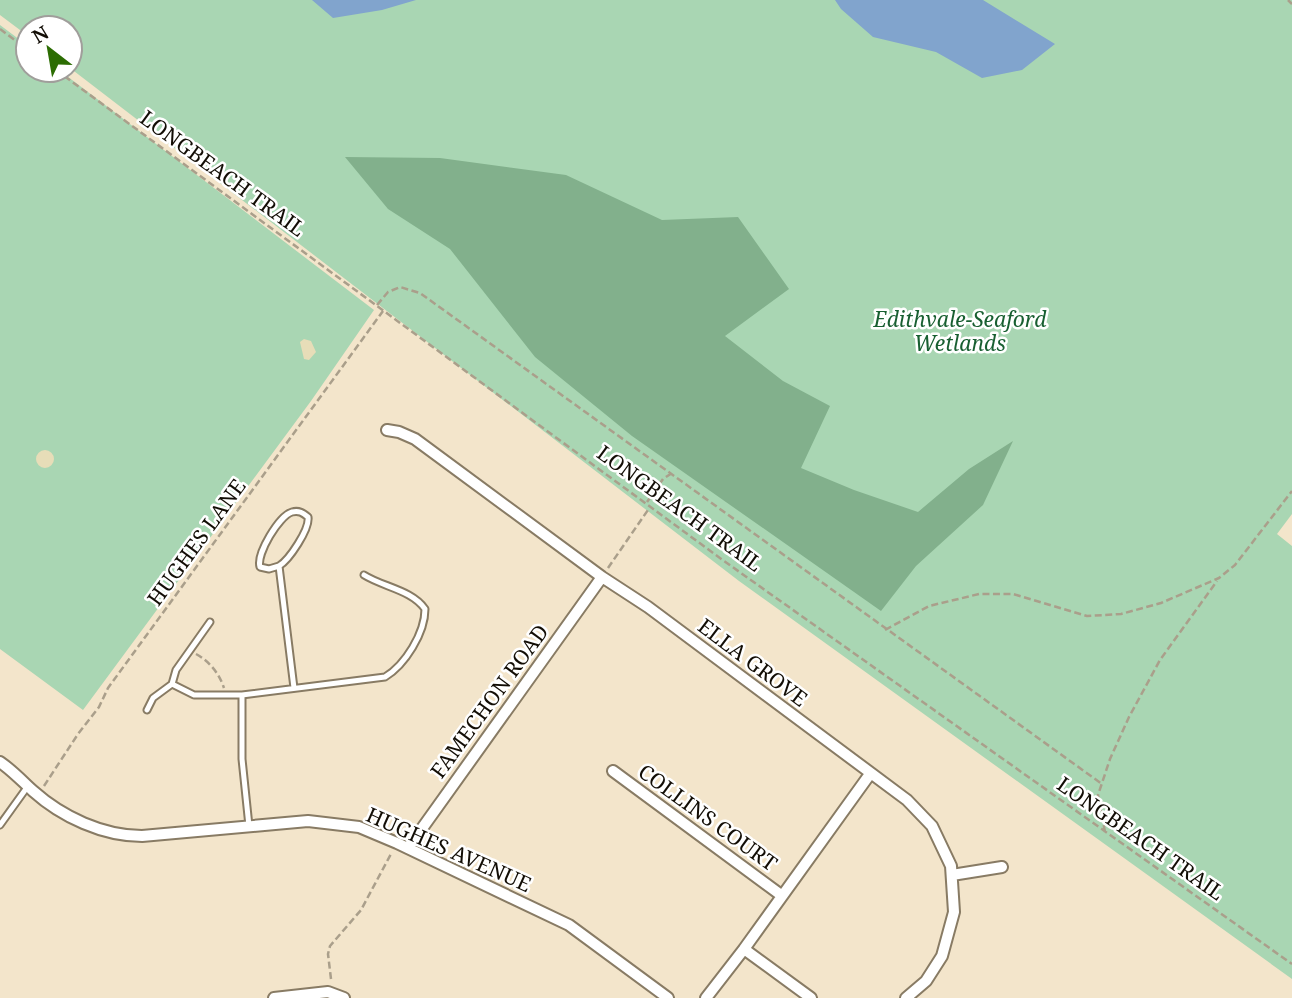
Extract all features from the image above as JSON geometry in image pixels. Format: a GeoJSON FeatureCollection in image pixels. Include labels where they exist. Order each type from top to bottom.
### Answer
{"type":"FeatureCollection","features":[{"type":"Feature","properties":{"kind":"street","name":"ELLA GROVE"},"geometry":{"type":"LineString","coordinates":[[387,430],[415,439],[710,653],[907,800],[932,826],[951,866],[954,912],[942,956],[926,981],[906,998]]}},
{"type":"Feature","properties":{"kind":"street","name":"FAMECHON ROAD"},"geometry":{"type":"LineString","coordinates":[[402,846],[602,577]]}},
{"type":"Feature","properties":{"kind":"street","name":"HUGHES AVENUE"},"geometry":{"type":"LineString","coordinates":[[0,762],[32,790],[81,821],[119,835],[142,836],[308,821],[359,827],[569,925],[668,998]]}},
{"type":"Feature","properties":{"kind":"street","name":"COLLINS COURT"},"geometry":{"type":"LineString","coordinates":[[613,771],[781,895]]}},
{"type":"Feature","properties":{"kind":"street"},"geometry":{"type":"LineString","coordinates":[[706,998],[870,774]]}},
{"type":"Feature","properties":{"kind":"street"},"geometry":{"type":"LineString","coordinates":[[952,875],[1002,867]]}},
{"type":"Feature","properties":{"kind":"street"},"geometry":{"type":"LineString","coordinates":[[744,949],[811,998]]}},
{"type":"Feature","properties":{"kind":"street"},"geometry":{"type":"LineString","coordinates":[[274,998],[328,992],[344,998]]}},
{"type":"Feature","properties":{"kind":"lane"},"geometry":{"type":"LineString","coordinates":[[301,512],[307,517],[308,526],[292,554],[279,566],[269,569],[260,566],[261,550],[286,516],[301,512]]}},
{"type":"Feature","properties":{"kind":"lane"},"geometry":{"type":"LineString","coordinates":[[279,566],[294,688]]}},
{"type":"Feature","properties":{"kind":"lane"},"geometry":{"type":"LineString","coordinates":[[172,684],[192,694],[242,695],[385,677],[395,669],[413,644],[424,623],[424,606],[402,592],[364,575]]}},
{"type":"Feature","properties":{"kind":"lane"},"geometry":{"type":"LineString","coordinates":[[147,710],[156,695],[172,684],[176,670],[210,622]]}},
{"type":"Feature","properties":{"kind":"lane"},"geometry":{"type":"LineString","coordinates":[[242,695],[242,759],[249,826]]}},
{"type":"Feature","properties":{"kind":"lane"},"geometry":{"type":"LineString","coordinates":[[0,825],[32,790]]}},
{"type":"Feature","properties":{"kind":"path"},"geometry":{"type":"LineString","coordinates":[[1288,0],[1292,4]]}},
{"type":"Feature","properties":{"kind":"path","name":"LONGBEACH TRAIL"},"geometry":{"type":"LineString","coordinates":[[75,84],[648,505],[1292,964]]}},
{"type":"Feature","properties":{"kind":"path"},"geometry":{"type":"LineString","coordinates":[[377,305],[388,292],[400,286],[420,293],[1102,784]]}},
{"type":"Feature","properties":{"kind":"path","name":"HUGHES LANE"},"geometry":{"type":"LineString","coordinates":[[32,790],[51,777],[75,738],[99,707],[112,682],[384,310]]}},
{"type":"Feature","properties":{"kind":"path"},"geometry":{"type":"LineString","coordinates":[[602,577],[663,479],[672,473]]}},
{"type":"Feature","properties":{"kind":"path"},"geometry":{"type":"LineString","coordinates":[[1105,832],[1098,796],[1129,717],[1160,660],[1219,578],[1235,565],[1292,491]]}},
{"type":"Feature","properties":{"kind":"path"},"geometry":{"type":"LineString","coordinates":[[885,630],[929,606],[979,594],[1013,594],[1087,616],[1121,614],[1161,603],[1219,578]]}},
{"type":"Feature","properties":{"kind":"path"},"geometry":{"type":"LineString","coordinates":[[190,651],[206,660],[212,667],[221,680],[224,695]]}},
{"type":"Feature","properties":{"kind":"path"},"geometry":{"type":"LineString","coordinates":[[331,979],[328,954],[330,946],[361,910],[402,846]]}},
{"type":"Feature","properties":{"kind":"green space","name":"Edithvale-Seaford Wetlands"},"geometry":{"type":"Polygon","coordinates":[[[0,0],[1292,0],[1292,514],[1277,534],[1292,546],[1292,979],[739,581],[84,79],[84,14],[14,14],[14,26],[0,15],[0,0]]]}},
{"type":"Feature","properties":{"kind":"green space"},"geometry":{"type":"Polygon","coordinates":[[[0,25],[14,36],[14,84],[77,84],[374,310],[311,401],[83,710],[0,649],[0,25]]]}},
{"type":"Feature","properties":{"kind":"green space"},"geometry":{"type":"Polygon","coordinates":[[[345,157],[440,158],[566,175],[662,220],[738,217],[789,289],[725,336],[783,381],[830,406],[801,468],[918,512],[969,469],[1013,441],[983,505],[916,566],[881,611],[632,436],[535,357],[450,249],[388,209],[345,157]]]}},
{"type":"Feature","properties":{"kind":"sand"},"geometry":{"type":"Polygon","coordinates":[[[304,339],[311,341],[316,352],[309,360],[304,359],[300,342],[304,339]]]}},
{"type":"Feature","properties":{"kind":"sand"},"geometry":{"type":"Polygon","coordinates":[[[45,450],[51,453],[54,459],[51,465],[45,468],[39,465],[36,459],[39,453],[45,450]]]}},
{"type":"Feature","properties":{"kind":"water"},"geometry":{"type":"Polygon","coordinates":[[[312,0],[416,0],[382,10],[333,18],[312,0]]]}},
{"type":"Feature","properties":{"kind":"water"},"geometry":{"type":"Polygon","coordinates":[[[835,0],[983,0],[1055,44],[1022,70],[982,78],[936,52],[873,37],[841,9],[835,0]]]}}]}
